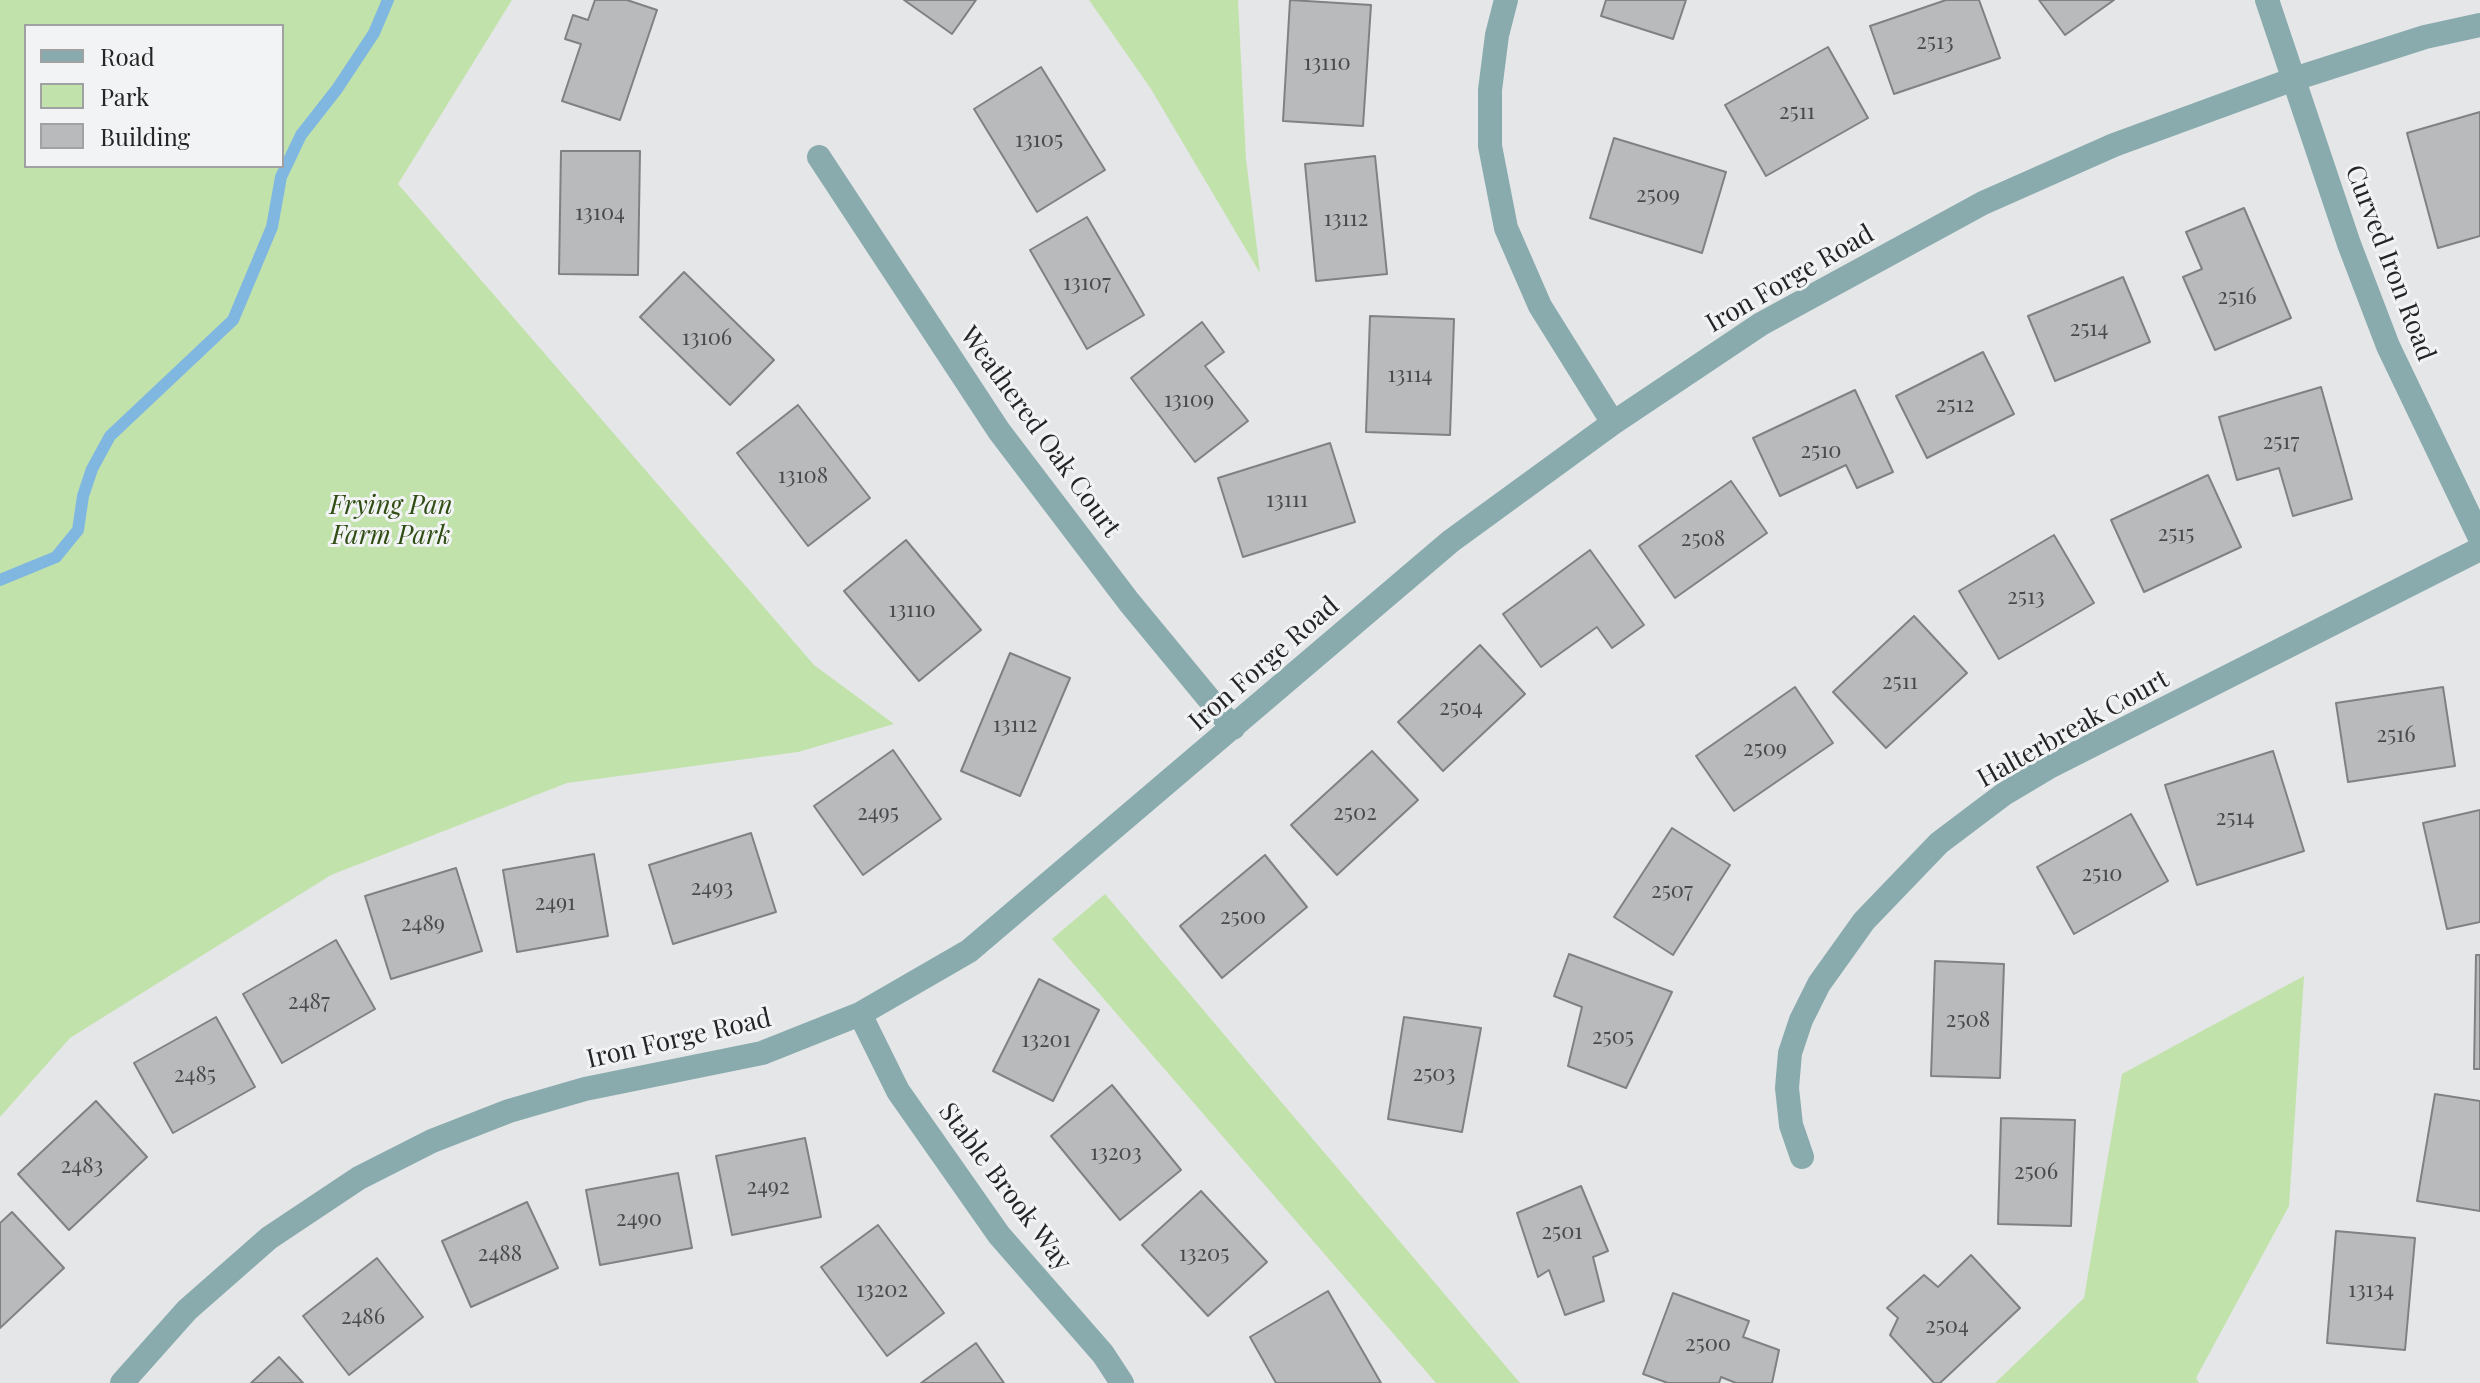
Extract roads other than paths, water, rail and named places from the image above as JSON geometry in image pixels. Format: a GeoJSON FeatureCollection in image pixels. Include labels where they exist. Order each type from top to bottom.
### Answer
{"type":"FeatureCollection","features":[{"type":"Feature","properties":{"kind":"street"},"geometry":{"type":"LineString","coordinates":[[1506,0],[1497,35],[1490,90],[1490,146],[1506,228],[1540,306],[1613,423]]}},
{"type":"Feature","properties":{"kind":"street","name":"Curved Iron Road"},"geometry":{"type":"LineString","coordinates":[[2267,0],[2349,244],[2388,346],[2480,538]]}},
{"type":"Feature","properties":{"kind":"street","name":"Iron Forge Road"},"geometry":{"type":"LineString","coordinates":[[122,1383],[187,1310],[269,1238],[359,1178],[432,1141],[509,1111],[585,1089],[762,1053],[860,1014],[969,951],[1451,541],[1613,423],[1761,324],[1983,203],[2114,145],[2294,79],[2425,37],[2480,25]]}},
{"type":"Feature","properties":{"kind":"street","name":"Weathered Oak Court"},"geometry":{"type":"LineString","coordinates":[[819,157],[999,431],[1129,602],[1233,728]]}},
{"type":"Feature","properties":{"kind":"street","name":"Halterbreak Court"},"geometry":{"type":"LineString","coordinates":[[1802,1157],[1791,1125],[1787,1088],[1790,1053],[1801,1020],[1819,984],[1864,921],[1939,843],[2004,794],[2051,766],[2480,549]]}},
{"type":"Feature","properties":{"kind":"street","name":"Stable Brook Way"},"geometry":{"type":"LineString","coordinates":[[860,1014],[898,1091],[999,1235],[1103,1354],[1122,1383]]}},
{"type":"Feature","properties":{"kind":"waterway"},"geometry":{"type":"LineString","coordinates":[[0,580],[56,557],[78,530],[83,496],[92,469],[110,436],[233,320],[272,227],[281,177],[301,135],[337,89],[374,33],[388,0]]}},
{"type":"Feature","properties":{"kind":"park label","name":"Frying Pan Farm Park"},"geometry":{"type":"Point","coordinates":[391,521]}}]}
